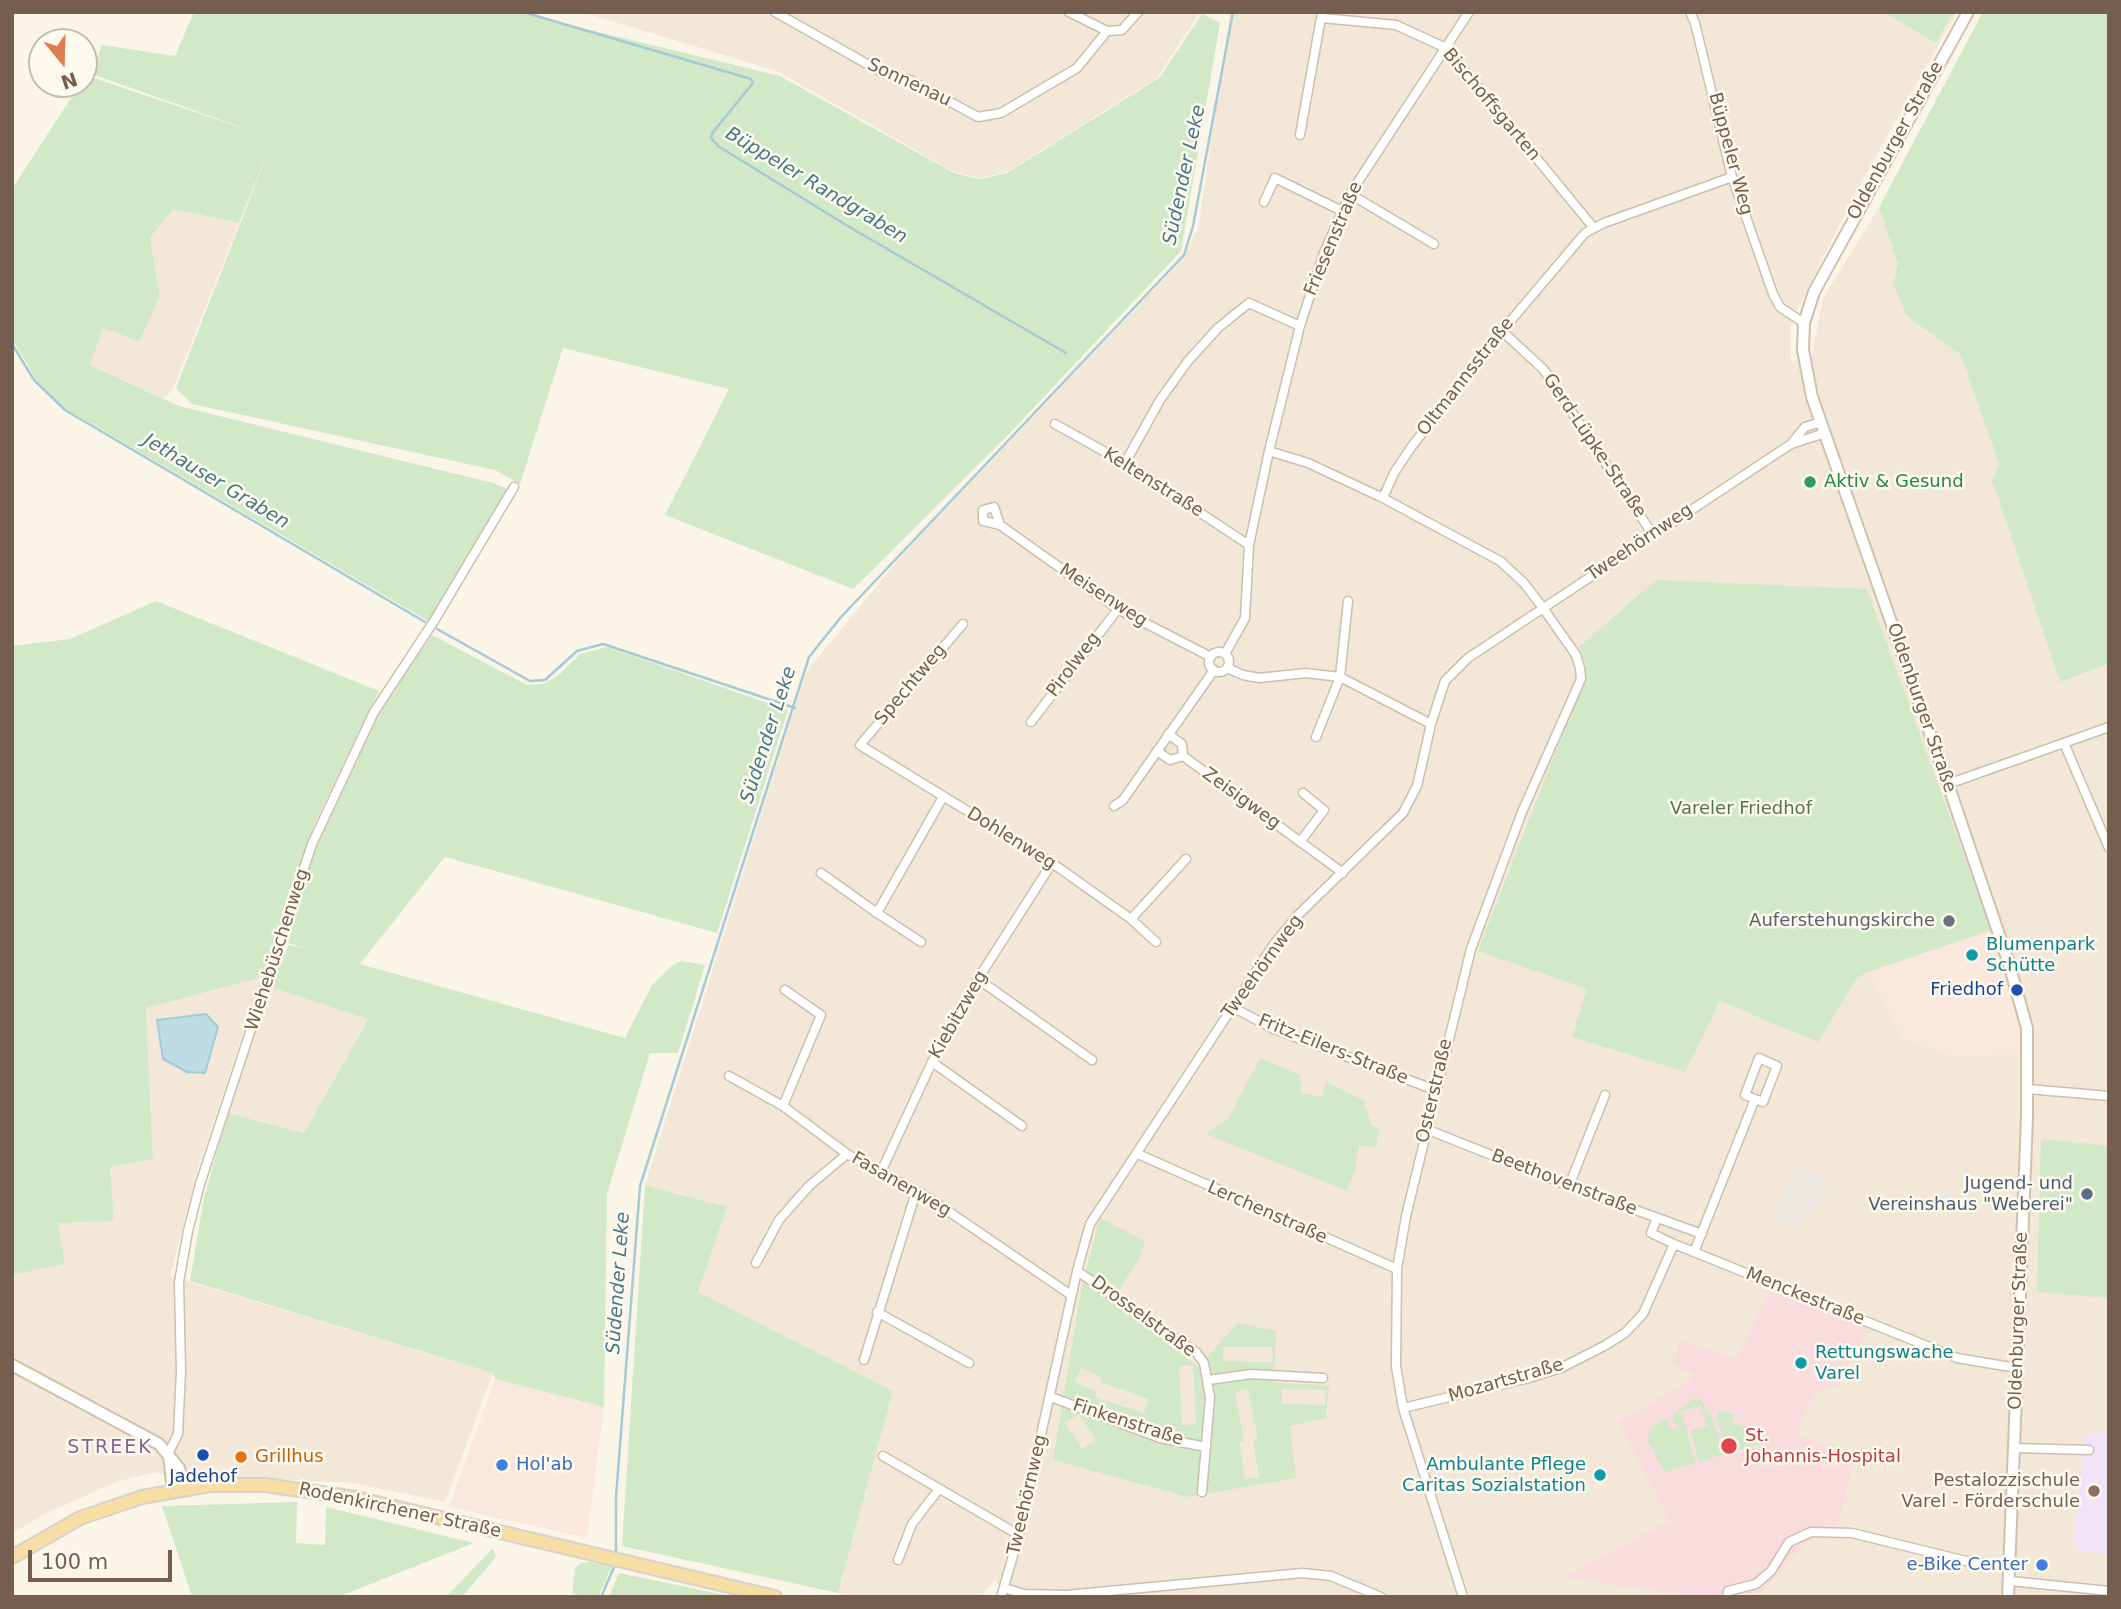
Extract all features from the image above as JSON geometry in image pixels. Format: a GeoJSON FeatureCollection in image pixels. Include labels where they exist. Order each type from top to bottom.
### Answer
{"type":"FeatureCollection","features":[{"type":"Feature","properties":{"kind":"main road","name":"Oldenburger Straße"},"geometry":{"type":"LineString","coordinates":[[1968,12],[1807,307],[1804,323],[1805,366],[1821,422],[1948,784],[2027,1028],[2028,1089],[2008,1597]]}},
{"type":"Feature","properties":{"kind":"main road"},"geometry":{"type":"LineString","coordinates":[[12,1365],[145,1434],[168,1455],[179,1489]]}},
{"type":"Feature","properties":{"kind":"main road","name":"Rodenkirchener Straße"},"geometry":{"type":"LineString","coordinates":[[12,1557],[80,1518],[179,1489],[254,1485],[341,1495],[775,1597]]}},
{"type":"Feature","properties":{"kind":"street","name":"Sonnenau"},"geometry":{"type":"LineString","coordinates":[[775,12],[884,73],[908,79],[978,117],[1001,113],[1077,68],[1107,31]]}},
{"type":"Feature","properties":{"kind":"street"},"geometry":{"type":"LineString","coordinates":[[1069,12],[1107,31],[1122,30],[1133,22],[1138,12]]}},
{"type":"Feature","properties":{"kind":"street","name":"Friesenstraße"},"geometry":{"type":"LineString","coordinates":[[1225,654],[1245,618],[1249,545],[1300,326],[1342,211],[1350,194],[1469,12]]}},
{"type":"Feature","properties":{"kind":"street","name":"Büppeler Weg"},"geometry":{"type":"LineString","coordinates":[[1690,12],[1699,36],[1732,177],[1780,307],[1804,323]]}},
{"type":"Feature","properties":{"kind":"street"},"geometry":{"type":"LineString","coordinates":[[1300,135],[1322,15]]}},
{"type":"Feature","properties":{"kind":"street","name":"Bischoffsgarten"},"geometry":{"type":"LineString","coordinates":[[1322,15],[1396,25],[1446,48],[1593,227]]}},
{"type":"Feature","properties":{"kind":"street","name":"Oltmannsstraße"},"geometry":{"type":"LineString","coordinates":[[1383,498],[1403,458],[1575,243],[1593,227],[1732,177]]}},
{"type":"Feature","properties":{"kind":"street"},"geometry":{"type":"LineString","coordinates":[[1264,202],[1275,178],[1342,211]]}},
{"type":"Feature","properties":{"kind":"street"},"geometry":{"type":"LineString","coordinates":[[1350,194],[1434,244]]}},
{"type":"Feature","properties":{"kind":"street"},"geometry":{"type":"LineString","coordinates":[[1125,463],[1160,400],[1188,361],[1218,328],[1249,303],[1300,326]]}},
{"type":"Feature","properties":{"kind":"street","name":"Gerd-Lüpke-Straße"},"geometry":{"type":"LineString","coordinates":[[1502,331],[1544,370],[1653,535]]}},
{"type":"Feature","properties":{"kind":"street","name":"Tweehörnweg"},"geometry":{"type":"LineString","coordinates":[[1791,444],[1805,427],[1821,422]]}},
{"type":"Feature","properties":{"kind":"street","name":"Keltenstraße"},"geometry":{"type":"LineString","coordinates":[[1055,424],[1125,463],[1249,545]]}},
{"type":"Feature","properties":{"kind":"street","name":"Tweehörnweg"},"geometry":{"type":"LineString","coordinates":[[1000,1594],[1019,1535],[1071,1295],[1090,1224],[1284,931],[1404,813],[1417,786],[1439,696],[1455,668],[1791,444],[1825,433]]}},
{"type":"Feature","properties":{"kind":"street"},"geometry":{"type":"LineString","coordinates":[[1269,451],[1308,463],[1383,498],[1500,561],[1543,608]]}},
{"type":"Feature","properties":{"kind":"street","name":"Wiehebüschenweg"},"geometry":{"type":"LineString","coordinates":[[168,1455],[178,1434],[181,1371],[179,1282],[188,1231],[200,1184],[312,844],[374,712],[434,621],[514,487]]}},
{"type":"Feature","properties":{"kind":"street","name":"Meisenweg"},"geometry":{"type":"LineString","coordinates":[[1000,525],[1118,609],[1211,657]]}},
{"type":"Feature","properties":{"kind":"street"},"geometry":{"type":"LineString","coordinates":[[1316,737],[1340,677],[1348,601]]}},
{"type":"Feature","properties":{"kind":"street","name":"Osterstraße"},"geometry":{"type":"LineString","coordinates":[[1463,1597],[1403,1408],[1396,1366],[1397,1269],[1426,1129],[1471,948],[1522,811],[1581,679],[1576,654],[1543,608]]}},
{"type":"Feature","properties":{"kind":"street","name":"Pirolweg"},"geometry":{"type":"LineString","coordinates":[[1031,722],[1118,609]]}},
{"type":"Feature","properties":{"kind":"street","name":"Spechtweg"},"geometry":{"type":"LineString","coordinates":[[860,745],[962,624]]}},
{"type":"Feature","properties":{"kind":"street"},"geometry":{"type":"LineString","coordinates":[[1216,653],[1225,654],[1229,660],[1227,668],[1221,672],[1214,670],[1210,664],[1211,657],[1216,653]]}},
{"type":"Feature","properties":{"kind":"street"},"geometry":{"type":"LineString","coordinates":[[1227,668],[1259,678],[1306,673],[1340,677],[1431,724]]}},
{"type":"Feature","properties":{"kind":"street"},"geometry":{"type":"LineString","coordinates":[[1114,806],[1123,800],[1214,670]]}},
{"type":"Feature","properties":{"kind":"street"},"geometry":{"type":"LineString","coordinates":[[1948,784],[2109,727]]}},
{"type":"Feature","properties":{"kind":"street","name":"Zeisigweg"},"geometry":{"type":"LineString","coordinates":[[1168,734],[1182,744],[1183,756],[1343,873]]}},
{"type":"Feature","properties":{"kind":"street"},"geometry":{"type":"LineString","coordinates":[[2064,743],[2109,848]]}},
{"type":"Feature","properties":{"kind":"street","name":"Dohlenweg"},"geometry":{"type":"LineString","coordinates":[[860,745],[1052,863],[1131,919],[1156,942]]}},
{"type":"Feature","properties":{"kind":"street","name":"Zeisigweg"},"geometry":{"type":"LineString","coordinates":[[1157,751],[1170,760],[1183,756]]}},
{"type":"Feature","properties":{"kind":"street"},"geometry":{"type":"LineString","coordinates":[[1300,842],[1324,810],[1303,793]]}},
{"type":"Feature","properties":{"kind":"street"},"geometry":{"type":"LineString","coordinates":[[877,913],[943,797]]}},
{"type":"Feature","properties":{"kind":"street"},"geometry":{"type":"LineString","coordinates":[[1131,919],[1186,859]]}},
{"type":"Feature","properties":{"kind":"street","name":"Kiebitzweg"},"geometry":{"type":"LineString","coordinates":[[880,1174],[932,1062],[978,979],[1052,863]]}},
{"type":"Feature","properties":{"kind":"street"},"geometry":{"type":"LineString","coordinates":[[821,873],[921,942]]}},
{"type":"Feature","properties":{"kind":"street"},"geometry":{"type":"LineString","coordinates":[[978,979],[1092,1060]]}},
{"type":"Feature","properties":{"kind":"street"},"geometry":{"type":"LineString","coordinates":[[783,1107],[821,1015],[785,990]]}},
{"type":"Feature","properties":{"kind":"street","name":"Fritz-Eilers-Straße"},"geometry":{"type":"LineString","coordinates":[[1232,1007],[1272,1028],[1435,1090]]}},
{"type":"Feature","properties":{"kind":"street"},"geometry":{"type":"LineString","coordinates":[[1759,1058],[1777,1066],[1763,1102],[1755,1099],[1745,1095],[1759,1058]]}},
{"type":"Feature","properties":{"kind":"street"},"geometry":{"type":"LineString","coordinates":[[932,1062],[1022,1126]]}},
{"type":"Feature","properties":{"kind":"street","name":"Fasanenweg"},"geometry":{"type":"LineString","coordinates":[[729,1076],[783,1107],[847,1154],[916,1192],[1071,1295]]}},
{"type":"Feature","properties":{"kind":"street"},"geometry":{"type":"LineString","coordinates":[[2028,1089],[2109,1096]]}},
{"type":"Feature","properties":{"kind":"street"},"geometry":{"type":"LineString","coordinates":[[1569,1186],[1605,1095]]}},
{"type":"Feature","properties":{"kind":"street"},"geometry":{"type":"LineString","coordinates":[[1694,1252],[1755,1099]]}},
{"type":"Feature","properties":{"kind":"street","name":"Beethovenstraße"},"geometry":{"type":"LineString","coordinates":[[1426,1129],[1569,1186],[1702,1234]]}},
{"type":"Feature","properties":{"kind":"street"},"geometry":{"type":"LineString","coordinates":[[756,1263],[779,1220],[809,1186],[847,1154]]}},
{"type":"Feature","properties":{"kind":"street","name":"Lerchenstraße"},"geometry":{"type":"LineString","coordinates":[[1138,1154],[1397,1269]]}},
{"type":"Feature","properties":{"kind":"street"},"geometry":{"type":"LineString","coordinates":[[864,1360],[916,1192]]}},
{"type":"Feature","properties":{"kind":"street","name":"Menckestraße"},"geometry":{"type":"LineString","coordinates":[[1657,1218],[1651,1233],[1674,1244],[1957,1358],[2017,1368]]}},
{"type":"Feature","properties":{"kind":"street","name":"Mozartstraße"},"geometry":{"type":"LineString","coordinates":[[1403,1408],[1529,1378],[1561,1368],[1604,1346],[1625,1333],[1643,1314],[1674,1244]]}},
{"type":"Feature","properties":{"kind":"street","name":"Drosselstraße"},"geometry":{"type":"LineString","coordinates":[[1077,1270],[1196,1352],[1204,1363],[1209,1381],[1202,1492]]}},
{"type":"Feature","properties":{"kind":"street"},"geometry":{"type":"LineString","coordinates":[[877,1312],[969,1363]]}},
{"type":"Feature","properties":{"kind":"street"},"geometry":{"type":"LineString","coordinates":[[1209,1381],[1251,1374],[1324,1378]]}},
{"type":"Feature","properties":{"kind":"street","name":"Finkenstraße"},"geometry":{"type":"LineString","coordinates":[[1051,1396],[1160,1438],[1206,1447]]}},
{"type":"Feature","properties":{"kind":"street"},"geometry":{"type":"LineString","coordinates":[[2014,1448],[2089,1450]]}},
{"type":"Feature","properties":{"kind":"street"},"geometry":{"type":"LineString","coordinates":[[883,1456],[1019,1535]]}},
{"type":"Feature","properties":{"kind":"street"},"geometry":{"type":"LineString","coordinates":[[898,1560],[912,1524],[939,1489]]}},
{"type":"Feature","properties":{"kind":"street"},"geometry":{"type":"LineString","coordinates":[[1727,1597],[1728,1591],[1756,1584],[1771,1571],[1789,1542],[1796,1537],[1821,1531],[1852,1533],[1966,1562],[2010,1567]]}},
{"type":"Feature","properties":{"kind":"street"},"geometry":{"type":"LineString","coordinates":[[1000,1594],[1066,1595],[1302,1573],[1331,1576],[1381,1597]]}},
{"type":"Feature","properties":{"kind":"street"},"geometry":{"type":"LineString","coordinates":[[2010,1581],[2109,1591]]}},
{"type":"Feature","properties":{"kind":"shaded area"},"geometry":{"type":"Polygon","coordinates":[[[581,12],[1200,12],[1157,78],[1007,172],[980,178],[954,172],[777,71],[581,12]]]}},
{"type":"Feature","properties":{"kind":"shaded area"},"geometry":{"type":"Polygon","coordinates":[[[1230,12],[1957,12],[1855,194],[1796,312],[1790,330],[1791,362],[1812,354],[1823,298],[1879,207],[1898,264],[1893,283],[1906,316],[1960,354],[1999,464],[2061,682],[2109,664],[2109,1597],[1010,1597],[995,1580],[980,1597],[850,1597],[838,1593],[893,1391],[697,1292],[726,1207],[645,1185],[806,672],[908,548],[1177,265],[1198,229],[1230,12]]]}},
{"type":"Feature","properties":{"kind":"shaded area"},"geometry":{"type":"Polygon","coordinates":[[[173,209],[239,223],[172,391],[163,398],[90,365],[102,328],[139,342],[160,297],[150,238],[173,209]]]}},
{"type":"Feature","properties":{"kind":"shaded area"},"geometry":{"type":"Polygon","coordinates":[[[1994,930],[2025,1054],[1955,1057],[1902,1039],[1869,973],[1994,930]]]}},
{"type":"Feature","properties":{"kind":"shaded area"},"geometry":{"type":"Polygon","coordinates":[[[262,977],[199,1165],[170,1276],[493,1373],[445,1502],[354,1483],[151,1473],[119,1481],[44,1514],[12,1534],[12,1275],[64,1264],[58,1223],[110,1167],[153,1158],[146,1007],[262,977]]]}},
{"type":"Feature","properties":{"kind":"shaded area"},"geometry":{"type":"Polygon","coordinates":[[[268,986],[368,1018],[304,1133],[228,1113],[268,986]]]}},
{"type":"Feature","properties":{"kind":"shaded area"},"geometry":{"type":"Polygon","coordinates":[[[1794,1163],[1834,1182],[1795,1228],[1773,1219],[1794,1163]]]}},
{"type":"Feature","properties":{"kind":"shaded area","name":"St. Johannis-Hospital"},"geometry":{"type":"Polygon","coordinates":[[[1770,1290],[1866,1327],[1840,1384],[1813,1394],[1797,1435],[1855,1457],[1838,1525],[1806,1543],[1761,1593],[1699,1597],[1563,1577],[1670,1521],[1619,1422],[1691,1380],[1693,1374],[1673,1364],[1681,1339],[1736,1360],[1770,1290]]]}},
{"type":"Feature","properties":{"kind":"shaded area"},"geometry":{"type":"Polygon","coordinates":[[[495,1379],[604,1407],[587,1538],[449,1507],[495,1379]]]}},
{"type":"Feature","properties":{"kind":"shaded area","name":"Pestalozzischule Varel - Förderschule"},"geometry":{"type":"Polygon","coordinates":[[[2109,1431],[2109,1556],[2073,1548],[2084,1434],[2109,1431]]]}},
{"type":"Feature","properties":{"kind":"green space"},"geometry":{"type":"Polygon","coordinates":[[[194,12],[516,12],[780,76],[954,173],[980,179],[1007,173],[1159,78],[1202,14],[1220,23],[1181,251],[1008,435],[853,589],[665,515],[729,389],[563,348],[520,484],[495,470],[192,404],[176,388],[273,139],[239,223],[173,209],[150,238],[160,297],[139,342],[103,328],[90,365],[179,406],[493,483],[510,490],[428,621],[63,407],[37,381],[12,339],[12,189],[71,98],[98,98],[98,79],[257,133],[98,76],[98,57],[102,45],[175,56],[194,12]]]}},
{"type":"Feature","properties":{"kind":"green space"},"geometry":{"type":"Polygon","coordinates":[[[1883,12],[1953,12],[1936,43],[1883,12]]]}},
{"type":"Feature","properties":{"kind":"green space"},"geometry":{"type":"Polygon","coordinates":[[[1983,12],[2109,12],[2109,664],[2060,682],[1992,480],[1999,464],[1960,354],[1906,316],[1893,283],[1898,264],[1879,207],[1983,12]]]}},
{"type":"Feature","properties":{"kind":"green space","name":"Vareler Friedhof"},"geometry":{"type":"Polygon","coordinates":[[[1656,580],[1867,589],[1991,930],[1865,973],[1856,980],[1818,1042],[1720,1001],[1685,1072],[1572,1037],[1587,989],[1478,951],[1584,678],[1586,664],[1579,647],[1656,580]]]}},
{"type":"Feature","properties":{"kind":"green space"},"geometry":{"type":"Polygon","coordinates":[[[156,601],[379,691],[314,825],[262,977],[146,1008],[153,1159],[110,1167],[114,1221],[58,1223],[65,1264],[12,1275],[12,646],[70,639],[156,601]]]}},
{"type":"Feature","properties":{"kind":"green space"},"geometry":{"type":"Polygon","coordinates":[[[432,635],[527,685],[544,684],[560,674],[580,654],[607,647],[788,710],[717,933],[445,857],[360,964],[625,1038],[652,985],[671,966],[681,961],[705,965],[678,1053],[650,1053],[607,1194],[604,1407],[495,1379],[493,1373],[190,1281],[204,1197],[228,1113],[304,1133],[368,1019],[268,986],[289,945],[307,949],[288,943],[298,899],[335,798],[378,712],[432,635]]]}},
{"type":"Feature","properties":{"kind":"green space"},"geometry":{"type":"Polygon","coordinates":[[[1260,1058],[1300,1075],[1302,1093],[1322,1097],[1326,1082],[1364,1101],[1371,1125],[1379,1129],[1376,1147],[1359,1145],[1347,1191],[1206,1134],[1228,1119],[1260,1058]]]}},
{"type":"Feature","properties":{"kind":"green space"},"geometry":{"type":"Polygon","coordinates":[[[2041,1139],[2109,1146],[2109,1298],[2037,1292],[2041,1139]]]}},
{"type":"Feature","properties":{"kind":"green space"},"geometry":{"type":"Polygon","coordinates":[[[645,1185],[727,1207],[698,1292],[893,1391],[838,1593],[622,1546],[645,1185]]]}},
{"type":"Feature","properties":{"kind":"green space"},"geometry":{"type":"Polygon","coordinates":[[[1100,1218],[1145,1241],[1141,1256],[1112,1301],[1198,1367],[1238,1323],[1276,1331],[1274,1383],[1329,1385],[1326,1418],[1290,1426],[1296,1478],[1188,1497],[1053,1460],[1082,1285],[1100,1218]],[[1223,1347],[1223,1361],[1273,1362],[1272,1347],[1223,1347]],[[1179,1366],[1182,1425],[1196,1424],[1193,1366],[1179,1366]],[[1081,1368],[1075,1382],[1096,1392],[1095,1397],[1144,1413],[1148,1399],[1100,1382],[1101,1377],[1081,1368]],[[1248,1389],[1235,1392],[1244,1442],[1239,1443],[1245,1479],[1259,1477],[1253,1440],[1258,1439],[1248,1389]],[[1282,1389],[1282,1404],[1325,1405],[1325,1390],[1282,1389]],[[1079,1414],[1065,1423],[1082,1449],[1096,1440],[1079,1414]]]}},
{"type":"Feature","properties":{"kind":"green space"},"geometry":{"type":"Polygon","coordinates":[[[1695,1398],[1702,1401],[1711,1415],[1724,1454],[1699,1462],[1690,1431],[1708,1425],[1701,1405],[1681,1412],[1696,1463],[1665,1472],[1648,1442],[1649,1428],[1666,1418],[1670,1422],[1669,1428],[1675,1429],[1678,1426],[1673,1419],[1674,1413],[1695,1398]]]}},
{"type":"Feature","properties":{"kind":"green space"},"geometry":{"type":"Polygon","coordinates":[[[1720,1410],[1735,1415],[1732,1422],[1764,1435],[1761,1444],[1728,1453],[1716,1418],[1720,1410]]]}},
{"type":"Feature","properties":{"kind":"green space"},"geometry":{"type":"Polygon","coordinates":[[[297,1502],[296,1543],[325,1545],[326,1507],[474,1543],[338,1597],[192,1597],[162,1506],[297,1502]]]}},
{"type":"Feature","properties":{"kind":"green space"},"geometry":{"type":"Polygon","coordinates":[[[492,1549],[497,1556],[462,1597],[446,1597],[492,1549]]]}},
{"type":"Feature","properties":{"kind":"green space"},"geometry":{"type":"Polygon","coordinates":[[[581,1563],[612,1566],[598,1597],[572,1594],[575,1568],[581,1563]]]}},
{"type":"Feature","properties":{"kind":"green space"},"geometry":{"type":"Polygon","coordinates":[[[619,1573],[735,1597],[609,1597],[619,1573]]]}},
{"type":"Feature","properties":{"kind":"water"},"geometry":{"type":"Polygon","coordinates":[[[206,1014],[218,1027],[205,1073],[187,1072],[163,1059],[157,1020],[206,1014]]]}},
{"type":"Feature","properties":{"kind":"waterway","name":"Büppeler Randgraben"},"geometry":{"type":"LineString","coordinates":[[523,12],[751,79],[753,83],[713,132],[711,138],[718,146],[846,225],[1066,353]]}},
{"type":"Feature","properties":{"kind":"waterway","name":"Südender Leke"},"geometry":{"type":"LineString","coordinates":[[616,1554],[616,1497],[640,1186],[809,657],[841,617],[1184,255],[1193,226],[1233,12]]}},
{"type":"Feature","properties":{"kind":"waterway","name":"Jethauser Graben"},"geometry":{"type":"LineString","coordinates":[[12,344],[34,380],[65,410],[425,622]]}},
{"type":"Feature","properties":{"kind":"waterway","name":"Jethauser Graben"},"geometry":{"type":"LineString","coordinates":[[437,629],[530,681],[545,680],[577,651],[603,644],[795,708]]}},
{"type":"Feature","properties":{"kind":"waterway","name":"Südender Leke"},"geometry":{"type":"LineString","coordinates":[[601,1597],[615,1565]]}},
{"type":"Feature","properties":{"kind":"place","name":"Aktiv & Gesund"},"geometry":{"type":"Point","coordinates":[1810,482]}},
{"type":"Feature","properties":{"kind":"place","name":"Auferstehungskirche"},"geometry":{"type":"Point","coordinates":[1949,921]}},
{"type":"Feature","properties":{"kind":"place","name":"Blumenpark Schütte"},"geometry":{"type":"Point","coordinates":[1972,955]}},
{"type":"Feature","properties":{"kind":"place","name":"Friedhof"},"geometry":{"type":"Point","coordinates":[2017,990]}},
{"type":"Feature","properties":{"kind":"place","name":"Jugend- und Vereinshaus \"Weberei\""},"geometry":{"type":"Point","coordinates":[2087,1194]}},
{"type":"Feature","properties":{"kind":"place","name":"Rettungswache Varel"},"geometry":{"type":"Point","coordinates":[1801,1363]}},
{"type":"Feature","properties":{"kind":"place","name":"St. Johannis-Hospital"},"geometry":{"type":"Point","coordinates":[1729,1446]}},
{"type":"Feature","properties":{"kind":"place","name":"Jadehof"},"geometry":{"type":"Point","coordinates":[203,1455]}},
{"type":"Feature","properties":{"kind":"place","name":"Grillhus"},"geometry":{"type":"Point","coordinates":[241,1457]}},
{"type":"Feature","properties":{"kind":"place","name":"Hol'ab"},"geometry":{"type":"Point","coordinates":[502,1465]}},
{"type":"Feature","properties":{"kind":"place","name":"Ambulante Pflege Caritas Sozialstation"},"geometry":{"type":"Point","coordinates":[1600,1475]}},
{"type":"Feature","properties":{"kind":"place","name":"Pestalozzischule Varel - Förderschule"},"geometry":{"type":"Point","coordinates":[2094,1491]}},
{"type":"Feature","properties":{"kind":"place","name":"e-Bike Center"},"geometry":{"type":"Point","coordinates":[2042,1565]}},
{"type":"Feature","properties":{"kind":"district","name":"STREEK"},"geometry":{"type":"Point","coordinates":[110,1448]}}]}
